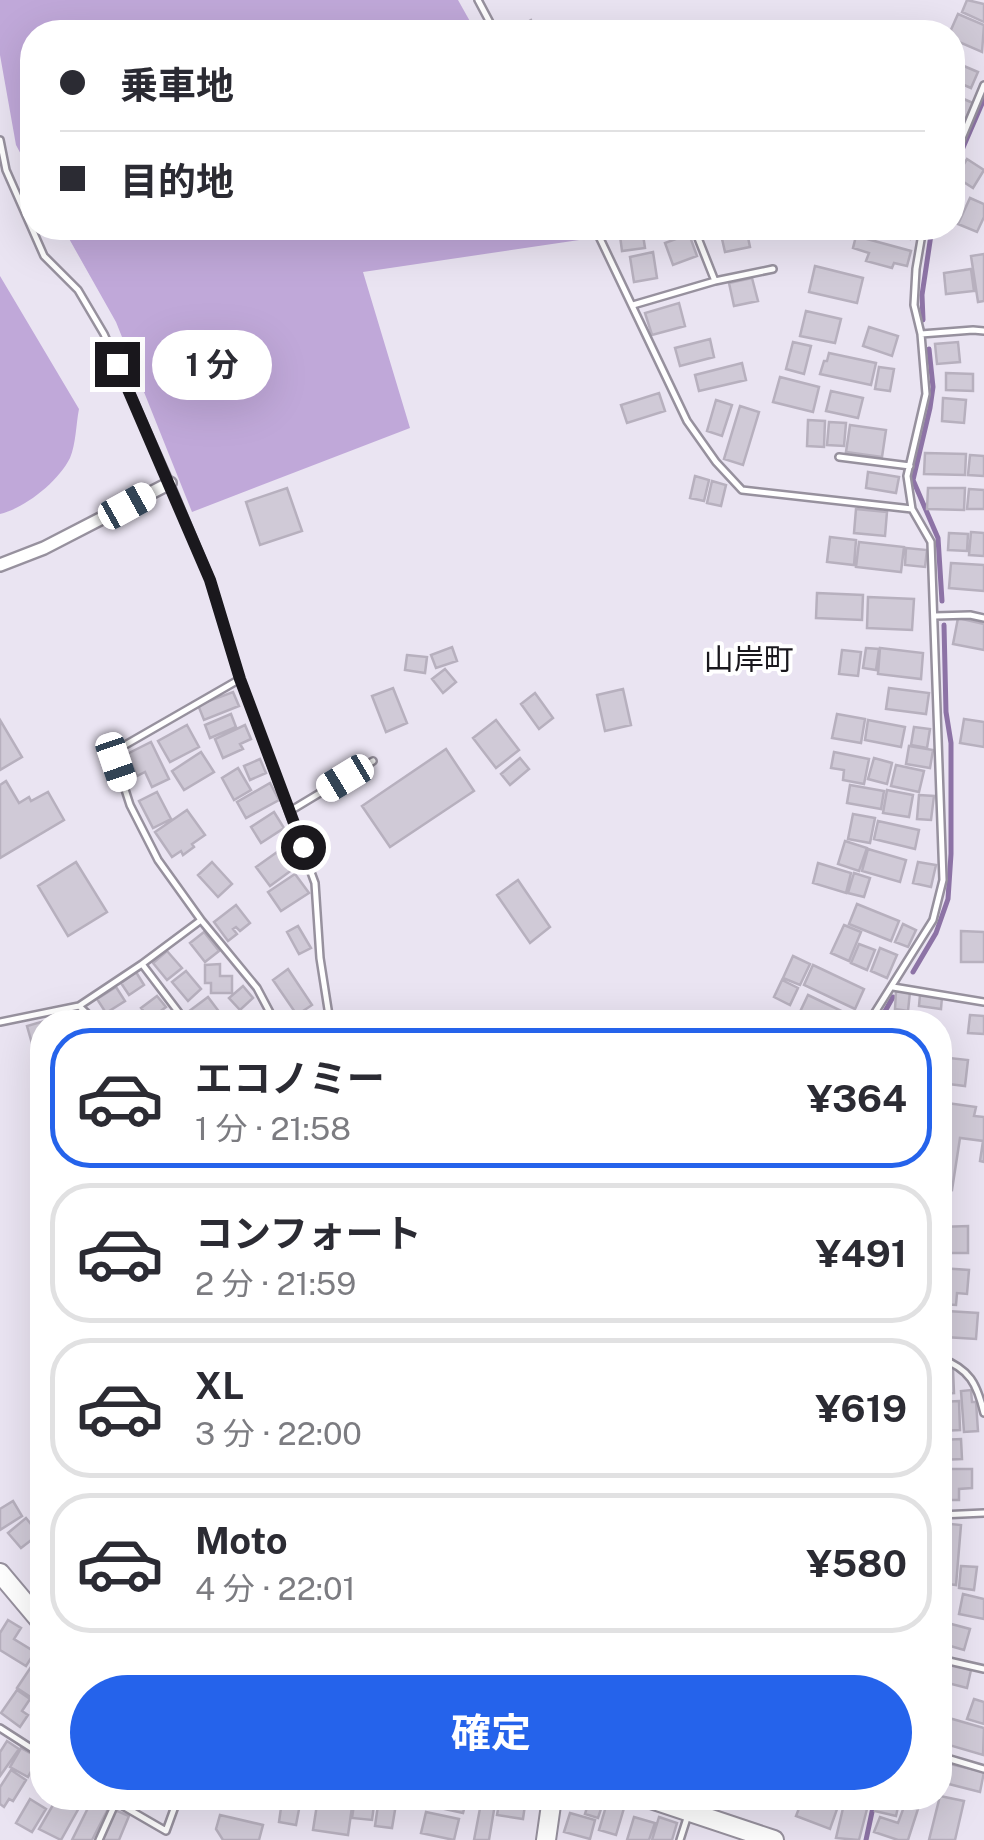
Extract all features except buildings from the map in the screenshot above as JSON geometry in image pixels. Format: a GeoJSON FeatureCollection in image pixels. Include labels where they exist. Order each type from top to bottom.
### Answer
{"type":"FeatureCollection","features":[{"type":"Feature","properties":{"kind":"main road"},"geometry":{"type":"LineString","coordinates":[[0,1573],[30,1609]]}},
{"type":"Feature","properties":{"kind":"main road"},"geometry":{"type":"LineString","coordinates":[[546,1840],[550,1810]]}},
{"type":"Feature","properties":{"kind":"main road"},"geometry":{"type":"LineString","coordinates":[[690,1810],[774,1840]]}},
{"type":"Feature","properties":{"kind":"street"},"geometry":{"type":"LineString","coordinates":[[0,565],[44,548],[170,482]]}},
{"type":"Feature","properties":{"kind":"lane"},"geometry":{"type":"LineString","coordinates":[[965,131],[984,85]]}},
{"type":"Feature","properties":{"kind":"lane"},"geometry":{"type":"LineString","coordinates":[[0,140],[6,170],[20,202]]}},
{"type":"Feature","properties":{"kind":"lane"},"geometry":{"type":"LineString","coordinates":[[37,240],[44,256],[78,290],[104,334],[210,580],[240,679],[316,882],[320,958],[328,1010]]}},
{"type":"Feature","properties":{"kind":"lane"},"geometry":{"type":"LineString","coordinates":[[600,240],[686,422],[742,490],[912,510]]}},
{"type":"Feature","properties":{"kind":"lane"},"geometry":{"type":"LineString","coordinates":[[699,240],[715,281]]}},
{"type":"Feature","properties":{"kind":"lane"},"geometry":{"type":"LineString","coordinates":[[877,1010],[933,920],[943,880],[931,542],[912,510],[907,476],[926,394],[914,305],[920,240]]}},
{"type":"Feature","properties":{"kind":"lane"},"geometry":{"type":"LineString","coordinates":[[633,305],[774,269]]}},
{"type":"Feature","properties":{"kind":"lane"},"geometry":{"type":"LineString","coordinates":[[920,334],[984,331]]}},
{"type":"Feature","properties":{"kind":"lane"},"geometry":{"type":"LineString","coordinates":[[838,457],[910,466]]}},
{"type":"Feature","properties":{"kind":"lane"},"geometry":{"type":"LineString","coordinates":[[935,616],[984,618]]}},
{"type":"Feature","properties":{"kind":"lane"},"geometry":{"type":"LineString","coordinates":[[240,679],[114,752],[130,805],[158,860],[257,988],[269,1010]]}},
{"type":"Feature","properties":{"kind":"lane"},"geometry":{"type":"LineString","coordinates":[[290,811],[372,762]]}},
{"type":"Feature","properties":{"kind":"lane"},"geometry":{"type":"LineString","coordinates":[[59,1010],[79,1006],[202,920]]}},
{"type":"Feature","properties":{"kind":"lane"},"geometry":{"type":"LineString","coordinates":[[142,964],[177,1010]]}},
{"type":"Feature","properties":{"kind":"lane"},"geometry":{"type":"LineString","coordinates":[[892,987],[984,1002]]}},
{"type":"Feature","properties":{"kind":"lane"},"geometry":{"type":"LineString","coordinates":[[79,1006],[83,1010]]}},
{"type":"Feature","properties":{"kind":"lane"},"geometry":{"type":"LineString","coordinates":[[0,1022],[30,1016]]}},
{"type":"Feature","properties":{"kind":"lane"},"geometry":{"type":"LineString","coordinates":[[952,1362],[977,1386],[984,1413]]}},
{"type":"Feature","properties":{"kind":"lane"},"geometry":{"type":"LineString","coordinates":[[952,1515],[984,1513]]}},
{"type":"Feature","properties":{"kind":"lane"},"geometry":{"type":"LineString","coordinates":[[952,1662],[984,1669]]}},
{"type":"Feature","properties":{"kind":"lane"},"geometry":{"type":"LineString","coordinates":[[0,1728],[30,1747]]}},
{"type":"Feature","properties":{"kind":"lane"},"geometry":{"type":"LineString","coordinates":[[952,1759],[984,1768]]}},
{"type":"Feature","properties":{"kind":"lane"},"geometry":{"type":"LineString","coordinates":[[99,1840],[109,1810]]}},
{"type":"Feature","properties":{"kind":"lane"},"geometry":{"type":"LineString","coordinates":[[129,1810],[166,1831]]}},
{"type":"Feature","properties":{"kind":"lane"},"geometry":{"type":"LineString","coordinates":[[168,1840],[166,1831],[174,1810]]}},
{"type":"Feature","properties":{"kind":"lane"},"geometry":{"type":"LineString","coordinates":[[680,1840],[690,1810]]}},
{"type":"Feature","properties":{"kind":"shaded area"},"geometry":{"type":"Polygon","coordinates":[[[0,0],[458,0],[469,20],[20,20],[20,152],[0,55],[0,0]]]}},
{"type":"Feature","properties":{"kind":"shaded area"},"geometry":{"type":"Polygon","coordinates":[[[70,240],[579,240],[363,272],[410,428],[192,512],[116,322],[70,240]]]}},
{"type":"Feature","properties":{"kind":"shaded area"},"geometry":{"type":"Polygon","coordinates":[[[0,276],[79,409],[74,447],[65,467],[30,500],[0,514],[0,276]]]}},
{"type":"Feature","properties":{"kind":"waterway"},"geometry":{"type":"LineString","coordinates":[[965,143],[984,99]]}},
{"type":"Feature","properties":{"kind":"waterway"},"geometry":{"type":"LineString","coordinates":[[923,320],[922,295],[930,240]]}},
{"type":"Feature","properties":{"kind":"waterway"},"geometry":{"type":"LineString","coordinates":[[929,349],[933,387],[913,480],[938,538],[942,601]]}},
{"type":"Feature","properties":{"kind":"waterway"},"geometry":{"type":"LineString","coordinates":[[913,972],[936,933],[948,899],[951,743],[946,712],[944,625]]}},
{"type":"Feature","properties":{"kind":"waterway"},"geometry":{"type":"LineString","coordinates":[[886,1010],[893,997]]}},
{"type":"Feature","properties":{"kind":"waterway"},"geometry":{"type":"LineString","coordinates":[[866,1840],[872,1810]]}},
{"type":"Feature","properties":{"kind":"district","name":"山岸町"},"geometry":{"type":"Point","coordinates":[749,660]}},
{"type":"Feature","properties":{"kind":"route"},"geometry":{"type":"LineString","coordinates":[[117,364],[210,580],[240,679],[303,847]]}}]}
